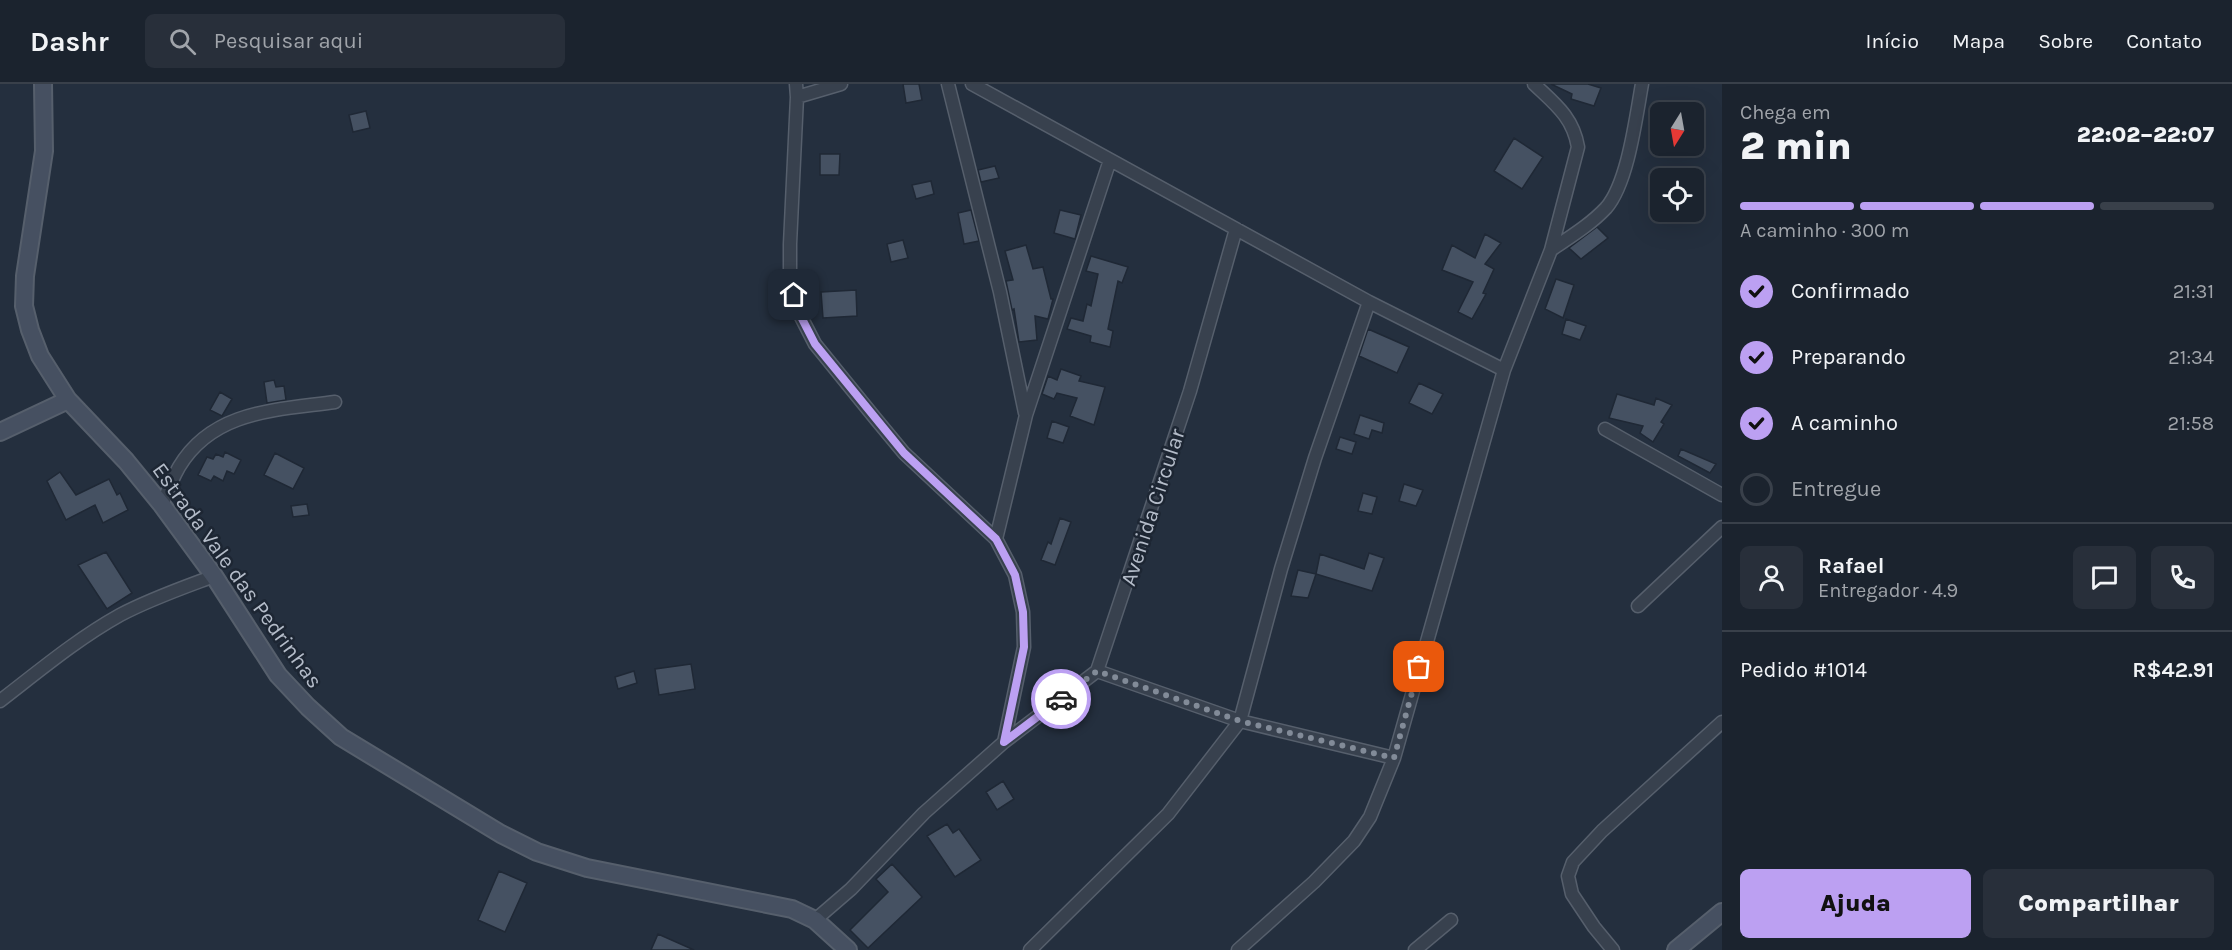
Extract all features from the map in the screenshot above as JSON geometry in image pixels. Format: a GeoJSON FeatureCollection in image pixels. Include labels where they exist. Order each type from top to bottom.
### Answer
{"type":"FeatureCollection","features":[{"type":"Feature","properties":{"kind":"main road","name":"Estrada Vale das Pedrinhas"},"geometry":{"type":"LineString","coordinates":[[44,84],[44,151],[26,276],[24,306],[40,356],[68,400],[126,461],[162,505],[214,576],[278,675],[341,737],[501,834],[537,852],[587,868],[792,909],[815,920],[848,950]]}},
{"type":"Feature","properties":{"kind":"main road"},"geometry":{"type":"LineString","coordinates":[[0,432],[68,400]]}},
{"type":"Feature","properties":{"kind":"main road"},"geometry":{"type":"LineString","coordinates":[[1676,950],[1722,912]]}},
{"type":"Feature","properties":{"kind":"street"},"geometry":{"type":"LineString","coordinates":[[841,84],[797,90],[790,244],[790,280],[797,309],[815,344],[904,453],[996,539],[1015,575],[1023,612],[1024,647],[1004,742]]}},
{"type":"Feature","properties":{"kind":"street"},"geometry":{"type":"LineString","coordinates":[[948,84],[1000,292],[1026,415]]}},
{"type":"Feature","properties":{"kind":"street"},"geometry":{"type":"LineString","coordinates":[[972,84],[1167,189],[1369,302],[1504,370]]}},
{"type":"Feature","properties":{"kind":"street"},"geometry":{"type":"LineString","coordinates":[[1238,950],[1314,882],[1354,841],[1370,817],[1394,758],[1504,370],[1551,250],[1578,147],[1575,129],[1557,105],[1534,84]]}},
{"type":"Feature","properties":{"kind":"street"},"geometry":{"type":"LineString","coordinates":[[1551,250],[1593,221],[1608,206],[1623,171],[1642,84]]}},
{"type":"Feature","properties":{"kind":"street"},"geometry":{"type":"LineString","coordinates":[[996,539],[1026,415],[1110,160]]}},
{"type":"Feature","properties":{"kind":"street","name":"Avenida Circular"},"geometry":{"type":"LineString","coordinates":[[1097,671],[1190,391],[1236,229]]}},
{"type":"Feature","properties":{"kind":"street"},"geometry":{"type":"LineString","coordinates":[[1030,950],[1168,814],[1240,721],[1281,569],[1305,491],[1369,302]]}},
{"type":"Feature","properties":{"kind":"street"},"geometry":{"type":"LineString","coordinates":[[162,505],[179,467],[192,450],[204,438],[226,423],[254,413],[335,402]]}},
{"type":"Feature","properties":{"kind":"street"},"geometry":{"type":"LineString","coordinates":[[1605,429],[1722,495]]}},
{"type":"Feature","properties":{"kind":"street"},"geometry":{"type":"LineString","coordinates":[[1638,606],[1722,527]]}},
{"type":"Feature","properties":{"kind":"street"},"geometry":{"type":"LineString","coordinates":[[0,701],[62,653],[118,616],[150,600],[214,576]]}},
{"type":"Feature","properties":{"kind":"street"},"geometry":{"type":"LineString","coordinates":[[815,920],[851,889],[924,813],[1004,742],[1097,671],[1240,721],[1394,758]]}},
{"type":"Feature","properties":{"kind":"street"},"geometry":{"type":"LineString","coordinates":[[1613,950],[1572,894],[1568,876],[1573,862],[1602,831],[1722,722]]}},
{"type":"Feature","properties":{"kind":"street"},"geometry":{"type":"LineString","coordinates":[[1415,950],[1451,920]]}},
{"type":"Feature","properties":{"kind":"building"},"geometry":{"type":"Polygon","coordinates":[[[903,84],[919,84],[922,100],[906,103],[903,84]]]}},
{"type":"Feature","properties":{"kind":"building"},"geometry":{"type":"Polygon","coordinates":[[[1551,84],[1588,84],[1601,88],[1594,106],[1571,99],[1572,94],[1551,84]]]}},
{"type":"Feature","properties":{"kind":"building"},"geometry":{"type":"Polygon","coordinates":[[[366,111],[370,128],[353,132],[349,115],[366,111]]]}},
{"type":"Feature","properties":{"kind":"building"},"geometry":{"type":"Polygon","coordinates":[[[1514,138],[1543,157],[1522,189],[1494,171],[1514,138]]]}},
{"type":"Feature","properties":{"kind":"building"},"geometry":{"type":"Polygon","coordinates":[[[820,154],[840,154],[839,175],[820,175],[820,154]]]}},
{"type":"Feature","properties":{"kind":"building"},"geometry":{"type":"Polygon","coordinates":[[[995,166],[999,178],[981,182],[978,170],[995,166]]]}},
{"type":"Feature","properties":{"kind":"building"},"geometry":{"type":"Polygon","coordinates":[[[931,181],[934,194],[916,199],[912,185],[931,181]]]}},
{"type":"Feature","properties":{"kind":"building"},"geometry":{"type":"Polygon","coordinates":[[[971,210],[979,241],[964,244],[958,213],[971,210]]]}},
{"type":"Feature","properties":{"kind":"building"},"geometry":{"type":"Polygon","coordinates":[[[1060,210],[1081,215],[1075,239],[1054,233],[1060,210]]]}},
{"type":"Feature","properties":{"kind":"building"},"geometry":{"type":"Polygon","coordinates":[[[1597,227],[1608,238],[1581,259],[1569,248],[1597,227]]]}},
{"type":"Feature","properties":{"kind":"building"},"geometry":{"type":"Polygon","coordinates":[[[1485,234],[1501,243],[1485,264],[1494,269],[1483,293],[1486,294],[1472,319],[1458,312],[1473,282],[1442,270],[1452,245],[1475,258],[1485,234]]]}},
{"type":"Feature","properties":{"kind":"building"},"geometry":{"type":"Polygon","coordinates":[[[903,240],[908,258],[891,262],[887,244],[903,240]]]}},
{"type":"Feature","properties":{"kind":"building"},"geometry":{"type":"Polygon","coordinates":[[[1026,245],[1033,269],[1043,267],[1051,299],[1053,299],[1048,319],[1035,316],[1037,340],[1019,342],[1014,309],[1012,310],[1006,281],[1013,280],[1005,251],[1026,245]]]}},
{"type":"Feature","properties":{"kind":"building"},"geometry":{"type":"Polygon","coordinates":[[[1091,256],[1128,267],[1122,283],[1118,281],[1108,329],[1113,331],[1110,347],[1090,342],[1091,336],[1067,329],[1071,318],[1083,321],[1087,304],[1091,306],[1098,274],[1086,271],[1091,256]]]}},
{"type":"Feature","properties":{"kind":"building"},"geometry":{"type":"Polygon","coordinates":[[[1556,279],[1574,285],[1563,318],[1545,309],[1556,279]]]}},
{"type":"Feature","properties":{"kind":"building"},"geometry":{"type":"Polygon","coordinates":[[[856,290],[857,316],[823,318],[821,292],[856,290]]]}},
{"type":"Feature","properties":{"kind":"building"},"geometry":{"type":"Polygon","coordinates":[[[1566,319],[1586,326],[1580,340],[1562,334],[1566,319]]]}},
{"type":"Feature","properties":{"kind":"building"},"geometry":{"type":"Polygon","coordinates":[[[1368,329],[1409,347],[1397,373],[1359,356],[1368,329]]]}},
{"type":"Feature","properties":{"kind":"building"},"geometry":{"type":"Polygon","coordinates":[[[1061,369],[1081,376],[1079,381],[1105,387],[1094,425],[1070,416],[1077,398],[1057,393],[1054,399],[1042,394],[1048,376],[1057,380],[1061,369]]]}},
{"type":"Feature","properties":{"kind":"building"},"geometry":{"type":"Polygon","coordinates":[[[274,380],[276,387],[284,386],[286,400],[267,403],[264,382],[274,380]]]}},
{"type":"Feature","properties":{"kind":"building"},"geometry":{"type":"Polygon","coordinates":[[[1419,383],[1443,394],[1432,414],[1409,403],[1419,383]]]}},
{"type":"Feature","properties":{"kind":"building"},"geometry":{"type":"Polygon","coordinates":[[[220,392],[232,399],[222,416],[210,410],[220,392]]]}},
{"type":"Feature","properties":{"kind":"building"},"geometry":{"type":"Polygon","coordinates":[[[1617,394],[1654,405],[1656,398],[1672,405],[1661,422],[1664,424],[1653,442],[1640,433],[1643,426],[1609,418],[1617,394]]]}},
{"type":"Feature","properties":{"kind":"building"},"geometry":{"type":"Polygon","coordinates":[[[1360,415],[1384,423],[1382,433],[1372,430],[1369,439],[1354,434],[1360,415]]]}},
{"type":"Feature","properties":{"kind":"building"},"geometry":{"type":"Polygon","coordinates":[[[1052,421],[1069,427],[1063,443],[1047,438],[1052,421]]]}},
{"type":"Feature","properties":{"kind":"building"},"geometry":{"type":"Polygon","coordinates":[[[1340,437],[1356,442],[1352,454],[1336,449],[1340,437]]]}},
{"type":"Feature","properties":{"kind":"building"},"geometry":{"type":"Polygon","coordinates":[[[1681,449],[1716,464],[1710,473],[1678,456],[1681,449]]]}},
{"type":"Feature","properties":{"kind":"building"},"geometry":{"type":"Polygon","coordinates":[[[225,452],[241,460],[234,474],[227,471],[223,481],[214,476],[211,481],[198,475],[207,457],[213,459],[216,454],[223,457],[225,452]]]}},
{"type":"Feature","properties":{"kind":"building"},"geometry":{"type":"Polygon","coordinates":[[[275,453],[304,468],[293,489],[264,475],[275,453]]]}},
{"type":"Feature","properties":{"kind":"building"},"geometry":{"type":"Polygon","coordinates":[[[60,472],[76,495],[109,479],[117,495],[120,493],[128,510],[103,523],[95,505],[66,520],[47,481],[60,472]]]}},
{"type":"Feature","properties":{"kind":"building"},"geometry":{"type":"Polygon","coordinates":[[[1404,484],[1423,490],[1416,506],[1399,501],[1404,484]]]}},
{"type":"Feature","properties":{"kind":"building"},"geometry":{"type":"Polygon","coordinates":[[[1363,493],[1377,497],[1372,514],[1358,511],[1363,493]]]}},
{"type":"Feature","properties":{"kind":"building"},"geometry":{"type":"Polygon","coordinates":[[[307,504],[309,515],[293,517],[291,506],[307,504]]]}},
{"type":"Feature","properties":{"kind":"building"},"geometry":{"type":"Polygon","coordinates":[[[1060,518],[1071,522],[1055,565],[1041,560],[1048,542],[1051,544],[1060,518]]]}},
{"type":"Feature","properties":{"kind":"building"},"geometry":{"type":"Polygon","coordinates":[[[106,552],[132,593],[107,609],[78,565],[106,552]]]}},
{"type":"Feature","properties":{"kind":"building"},"geometry":{"type":"Polygon","coordinates":[[[1369,553],[1384,558],[1372,591],[1316,574],[1320,554],[1364,569],[1369,553]]]}},
{"type":"Feature","properties":{"kind":"building"},"geometry":{"type":"Polygon","coordinates":[[[1298,570],[1316,574],[1308,598],[1291,596],[1298,570]]]}},
{"type":"Feature","properties":{"kind":"building"},"geometry":{"type":"Polygon","coordinates":[[[691,664],[695,689],[659,695],[655,669],[691,664]]]}},
{"type":"Feature","properties":{"kind":"building"},"geometry":{"type":"Polygon","coordinates":[[[634,671],[637,683],[618,689],[615,677],[634,671]]]}},
{"type":"Feature","properties":{"kind":"building"},"geometry":{"type":"Polygon","coordinates":[[[1003,781],[1014,799],[997,810],[986,792],[1003,781]]]}},
{"type":"Feature","properties":{"kind":"building"},"geometry":{"type":"Polygon","coordinates":[[[947,824],[953,833],[959,829],[981,860],[955,877],[927,836],[947,824]]]}},
{"type":"Feature","properties":{"kind":"building"},"geometry":{"type":"Polygon","coordinates":[[[892,864],[922,897],[868,948],[850,930],[888,892],[876,879],[892,864]]]}},
{"type":"Feature","properties":{"kind":"building"},"geometry":{"type":"Polygon","coordinates":[[[499,871],[527,883],[505,932],[478,920],[499,871]]]}},
{"type":"Feature","properties":{"kind":"building"},"geometry":{"type":"Polygon","coordinates":[[[658,934],[694,950],[651,950],[658,934]]]}},
{"type":"Feature","properties":{"kind":"way so far"},"geometry":{"type":"LineString","coordinates":[[1061,699],[1097,671],[1240,721],[1394,758],[1419,667]]}},
{"type":"Feature","properties":{"kind":"route"},"geometry":{"type":"LineString","coordinates":[[794,295],[797,309],[815,344],[904,453],[996,539],[1015,575],[1023,612],[1024,647],[1004,742],[1061,699]]}}]}
